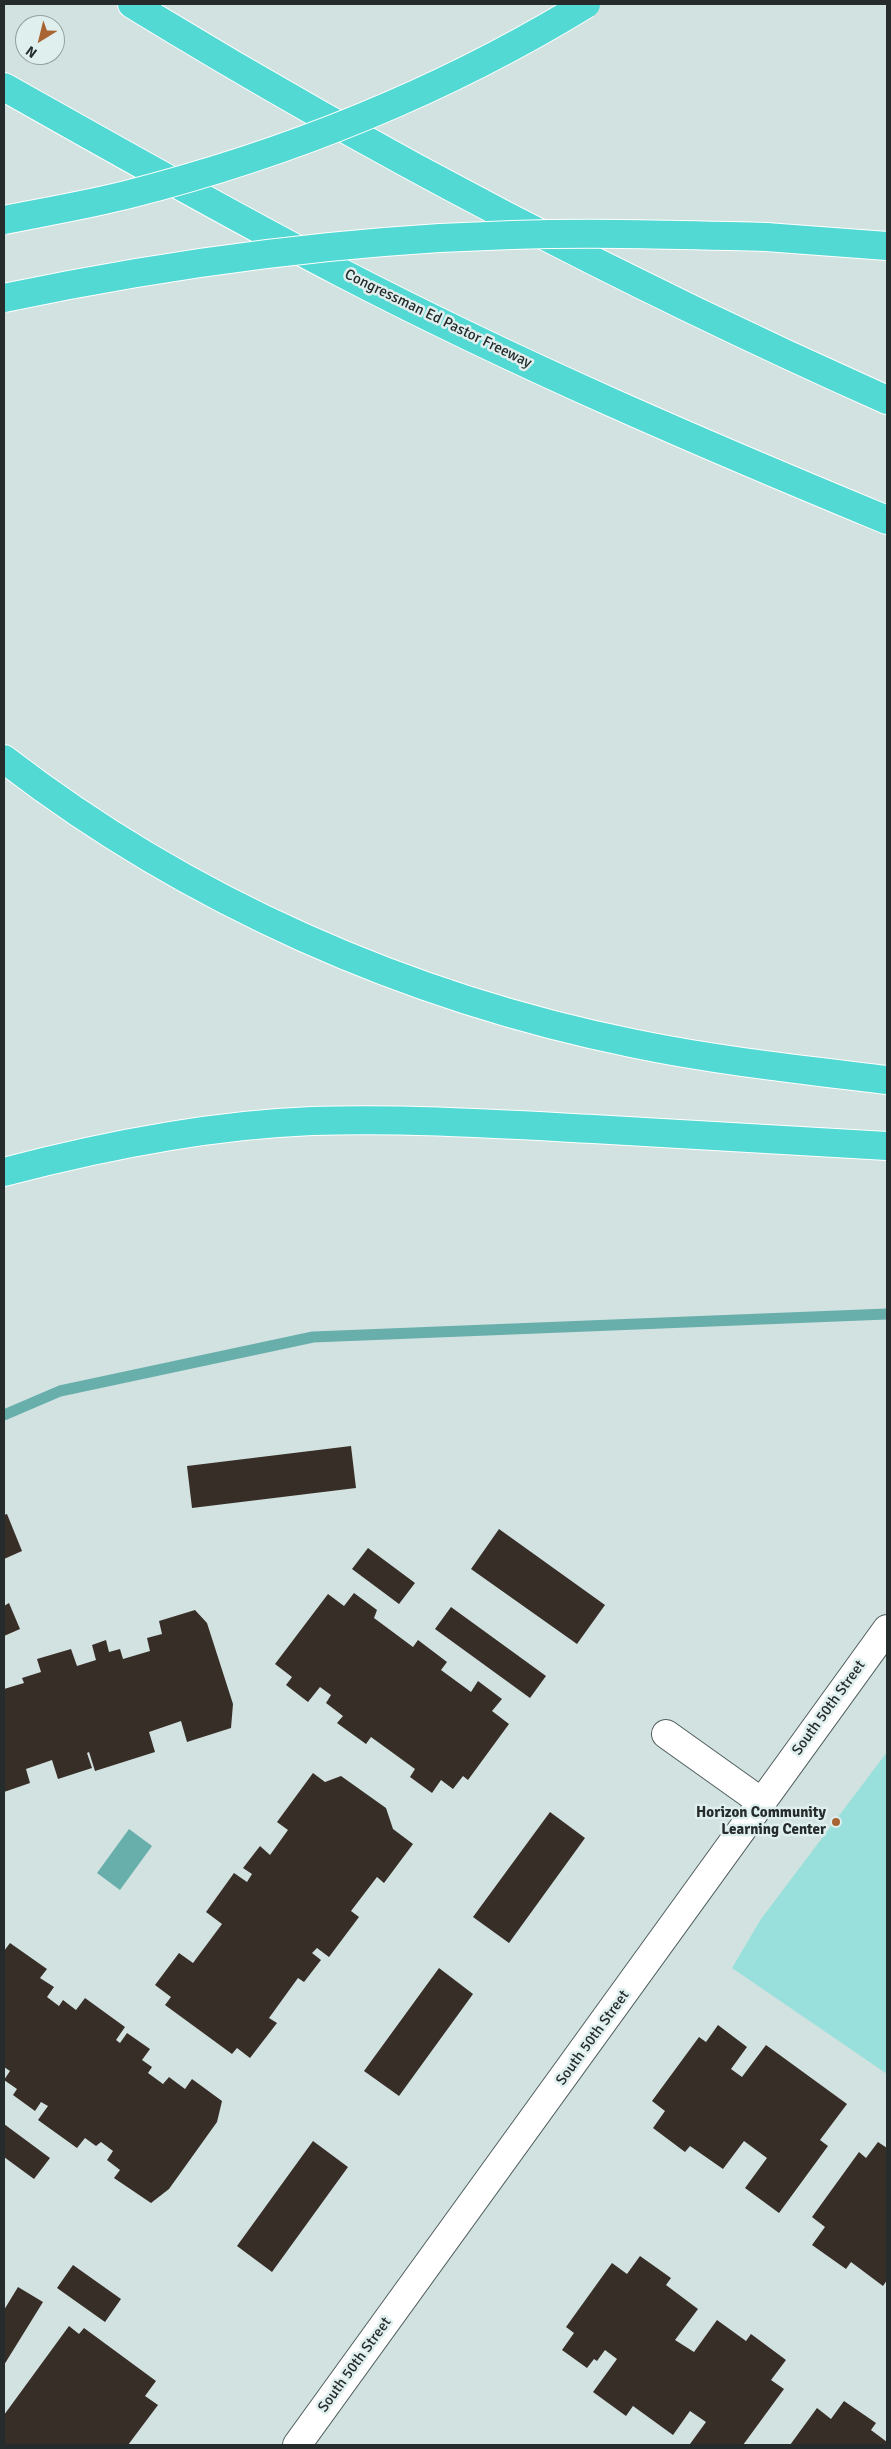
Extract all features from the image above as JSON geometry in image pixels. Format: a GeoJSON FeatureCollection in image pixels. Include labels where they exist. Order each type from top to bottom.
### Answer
{"type":"FeatureCollection","features":[{"type":"Feature","properties":{"kind":"highway"},"geometry":{"type":"LineString","coordinates":[[132,4],[309,110],[515,222],[762,344],[887,400]]}},
{"type":"Feature","properties":{"kind":"highway"},"geometry":{"type":"LineString","coordinates":[[4,220],[124,196],[210,171],[311,138],[372,113],[472,66],[586,4]]}},
{"type":"Feature","properties":{"kind":"highway","name":"Congressman Ed Pastor Freeway"},"geometry":{"type":"LineString","coordinates":[[4,87],[206,200],[439,321],[674,431],[887,520]]}},
{"type":"Feature","properties":{"kind":"highway"},"geometry":{"type":"LineString","coordinates":[[4,298],[160,269],[291,251],[521,235],[643,233],[766,237],[887,246]]}},
{"type":"Feature","properties":{"kind":"highway"},"geometry":{"type":"LineString","coordinates":[[4,760],[93,823],[201,888],[324,946],[448,994],[512,1014],[636,1044],[887,1080]]}},
{"type":"Feature","properties":{"kind":"highway"},"geometry":{"type":"LineString","coordinates":[[4,1172],[57,1158],[148,1141],[247,1127],[310,1122],[437,1121],[887,1146]]}},
{"type":"Feature","properties":{"kind":"street","name":"South 50th Street"},"geometry":{"type":"LineString","coordinates":[[297,2445],[652,1957],[760,1801],[887,1629]]}},
{"type":"Feature","properties":{"kind":"street"},"geometry":{"type":"LineString","coordinates":[[666,1734],[760,1801]]}},
{"type":"Feature","properties":{"kind":"shaded area"},"geometry":{"type":"Polygon","coordinates":[[[887,1752],[887,2074],[732,1968],[761,1919],[887,1752]]]}},
{"type":"Feature","properties":{"kind":"shaded area"},"geometry":{"type":"Polygon","coordinates":[[[129,1829],[152,1846],[120,1890],[97,1873],[129,1829]]]}},
{"type":"Feature","properties":{"kind":"building"},"geometry":{"type":"Polygon","coordinates":[[[351,1446],[356,1488],[192,1508],[187,1466],[351,1446]]]}},
{"type":"Feature","properties":{"kind":"building"},"geometry":{"type":"Polygon","coordinates":[[[7,1514],[22,1551],[4,1559],[4,1515],[7,1514]]]}},
{"type":"Feature","properties":{"kind":"building"},"geometry":{"type":"Polygon","coordinates":[[[499,1529],[605,1605],[577,1644],[471,1569],[499,1529]]]}},
{"type":"Feature","properties":{"kind":"building"},"geometry":{"type":"Polygon","coordinates":[[[368,1548],[415,1583],[399,1604],[352,1569],[368,1548]]]}},
{"type":"Feature","properties":{"kind":"building"},"geometry":{"type":"Polygon","coordinates":[[[354,1593],[377,1610],[374,1618],[413,1647],[418,1640],[447,1662],[441,1670],[471,1692],[478,1681],[502,1699],[492,1711],[509,1724],[468,1780],[463,1776],[453,1789],[441,1780],[432,1793],[410,1777],[415,1769],[371,1737],[366,1744],[337,1723],[343,1716],[326,1703],[331,1695],[320,1687],[308,1702],[286,1685],[292,1677],[275,1664],[328,1594],[344,1606],[354,1593]]]}},
{"type":"Feature","properties":{"kind":"building"},"geometry":{"type":"Polygon","coordinates":[[[9,1603],[20,1629],[4,1636],[4,1606],[9,1603]]]}},
{"type":"Feature","properties":{"kind":"building"},"geometry":{"type":"Polygon","coordinates":[[[451,1607],[546,1676],[530,1698],[435,1629],[451,1607]]]}},
{"type":"Feature","properties":{"kind":"building"},"geometry":{"type":"Polygon","coordinates":[[[195,1610],[207,1623],[233,1704],[231,1728],[187,1742],[181,1721],[149,1732],[155,1752],[95,1771],[89,1752],[87,1753],[92,1768],[58,1779],[52,1760],[26,1769],[30,1783],[4,1792],[4,1689],[24,1683],[22,1678],[41,1672],[37,1659],[71,1649],[77,1666],[96,1660],[92,1645],[106,1640],[109,1652],[120,1649],[123,1659],[150,1651],[147,1638],[162,1634],[159,1621],[195,1610]]]}},
{"type":"Feature","properties":{"kind":"building"},"geometry":{"type":"Polygon","coordinates":[[[313,1773],[325,1782],[341,1776],[386,1808],[393,1829],[413,1844],[384,1883],[377,1877],[351,1911],[359,1917],[329,1957],[317,1948],[312,1953],[321,1960],[304,1982],[298,1978],[269,2018],[277,2023],[250,2058],[237,2048],[232,2054],[165,2005],[171,1997],[155,1985],[179,1953],[193,1963],[222,1924],[206,1912],[234,1873],[247,1882],[252,1874],[243,1868],[260,1846],[270,1855],[288,1830],[277,1822],[313,1773]]]}},
{"type":"Feature","properties":{"kind":"building"},"geometry":{"type":"Polygon","coordinates":[[[550,1812],[585,1838],[509,1943],[473,1917],[550,1812]]]}},
{"type":"Feature","properties":{"kind":"building"},"geometry":{"type":"Polygon","coordinates":[[[10,1943],[47,1969],[40,1978],[54,1987],[47,1997],[59,2006],[63,2000],[76,2010],[85,1998],[125,2027],[116,2040],[120,2043],[127,2033],[150,2049],[142,2060],[152,2067],[148,2073],[163,2084],[169,2077],[185,2089],[192,2079],[222,2101],[217,2122],[169,2189],[151,2203],[114,2178],[120,2170],[107,2160],[113,2151],[101,2142],[96,2146],[85,2138],[77,2148],[38,2120],[48,2106],[41,2102],[35,2111],[13,2095],[17,2089],[4,2080],[10,2071],[4,2067],[4,1951],[10,1943]]]}},
{"type":"Feature","properties":{"kind":"building"},"geometry":{"type":"Polygon","coordinates":[[[439,1968],[473,1994],[399,2096],[364,2071],[439,1968]]]}},
{"type":"Feature","properties":{"kind":"building"},"geometry":{"type":"Polygon","coordinates":[[[718,2025],[747,2047],[731,2069],[742,2077],[766,2045],[847,2104],[820,2140],[828,2146],[779,2213],[745,2188],[767,2158],[744,2141],[723,2169],[690,2146],[685,2152],[653,2128],[665,2111],[652,2101],[699,2037],[706,2042],[718,2025]]]}},
{"type":"Feature","properties":{"kind":"building"},"geometry":{"type":"Polygon","coordinates":[[[4,2124],[50,2158],[34,2179],[4,2157],[4,2124]]]}},
{"type":"Feature","properties":{"kind":"building"},"geometry":{"type":"Polygon","coordinates":[[[313,2141],[348,2167],[272,2272],[237,2246],[313,2141]]]}},
{"type":"Feature","properties":{"kind":"building"},"geometry":{"type":"Polygon","coordinates":[[[878,2142],[887,2148],[887,2280],[883,2286],[851,2262],[846,2269],[812,2245],[825,2227],[812,2217],[859,2152],[866,2158],[878,2142]]]}},
{"type":"Feature","properties":{"kind":"building"},"geometry":{"type":"Polygon","coordinates":[[[640,2256],[671,2278],[666,2285],[698,2309],[675,2340],[694,2352],[717,2320],[746,2341],[751,2334],[786,2360],[771,2380],[784,2389],[743,2445],[690,2444],[706,2422],[690,2411],[673,2435],[633,2406],[626,2416],[593,2392],[617,2359],[605,2350],[597,2361],[594,2359],[587,2368],[562,2350],[574,2333],[566,2327],[612,2263],[627,2274],[640,2256]]]}},
{"type":"Feature","properties":{"kind":"building"},"geometry":{"type":"Polygon","coordinates":[[[73,2265],[121,2299],[105,2322],[57,2288],[73,2265]]]}},
{"type":"Feature","properties":{"kind":"building"},"geometry":{"type":"Polygon","coordinates":[[[18,2287],[43,2302],[4,2365],[4,2310],[18,2287]]]}},
{"type":"Feature","properties":{"kind":"building"},"geometry":{"type":"Polygon","coordinates":[[[69,2326],[79,2334],[84,2328],[156,2381],[145,2396],[158,2405],[128,2445],[4,2445],[4,2415],[69,2326]]]}},
{"type":"Feature","properties":{"kind":"building"},"geometry":{"type":"Polygon","coordinates":[[[844,2401],[876,2423],[871,2430],[887,2442],[887,2445],[790,2445],[817,2408],[831,2419],[844,2401]]]}},
{"type":"Feature","properties":{"kind":"waterway"},"geometry":{"type":"LineString","coordinates":[[4,1415],[60,1391],[313,1337],[887,1314]]}},
{"type":"Feature","properties":{"kind":"place","name":"Horizon Community Learning Center"},"geometry":{"type":"Point","coordinates":[836,1822]}}]}
